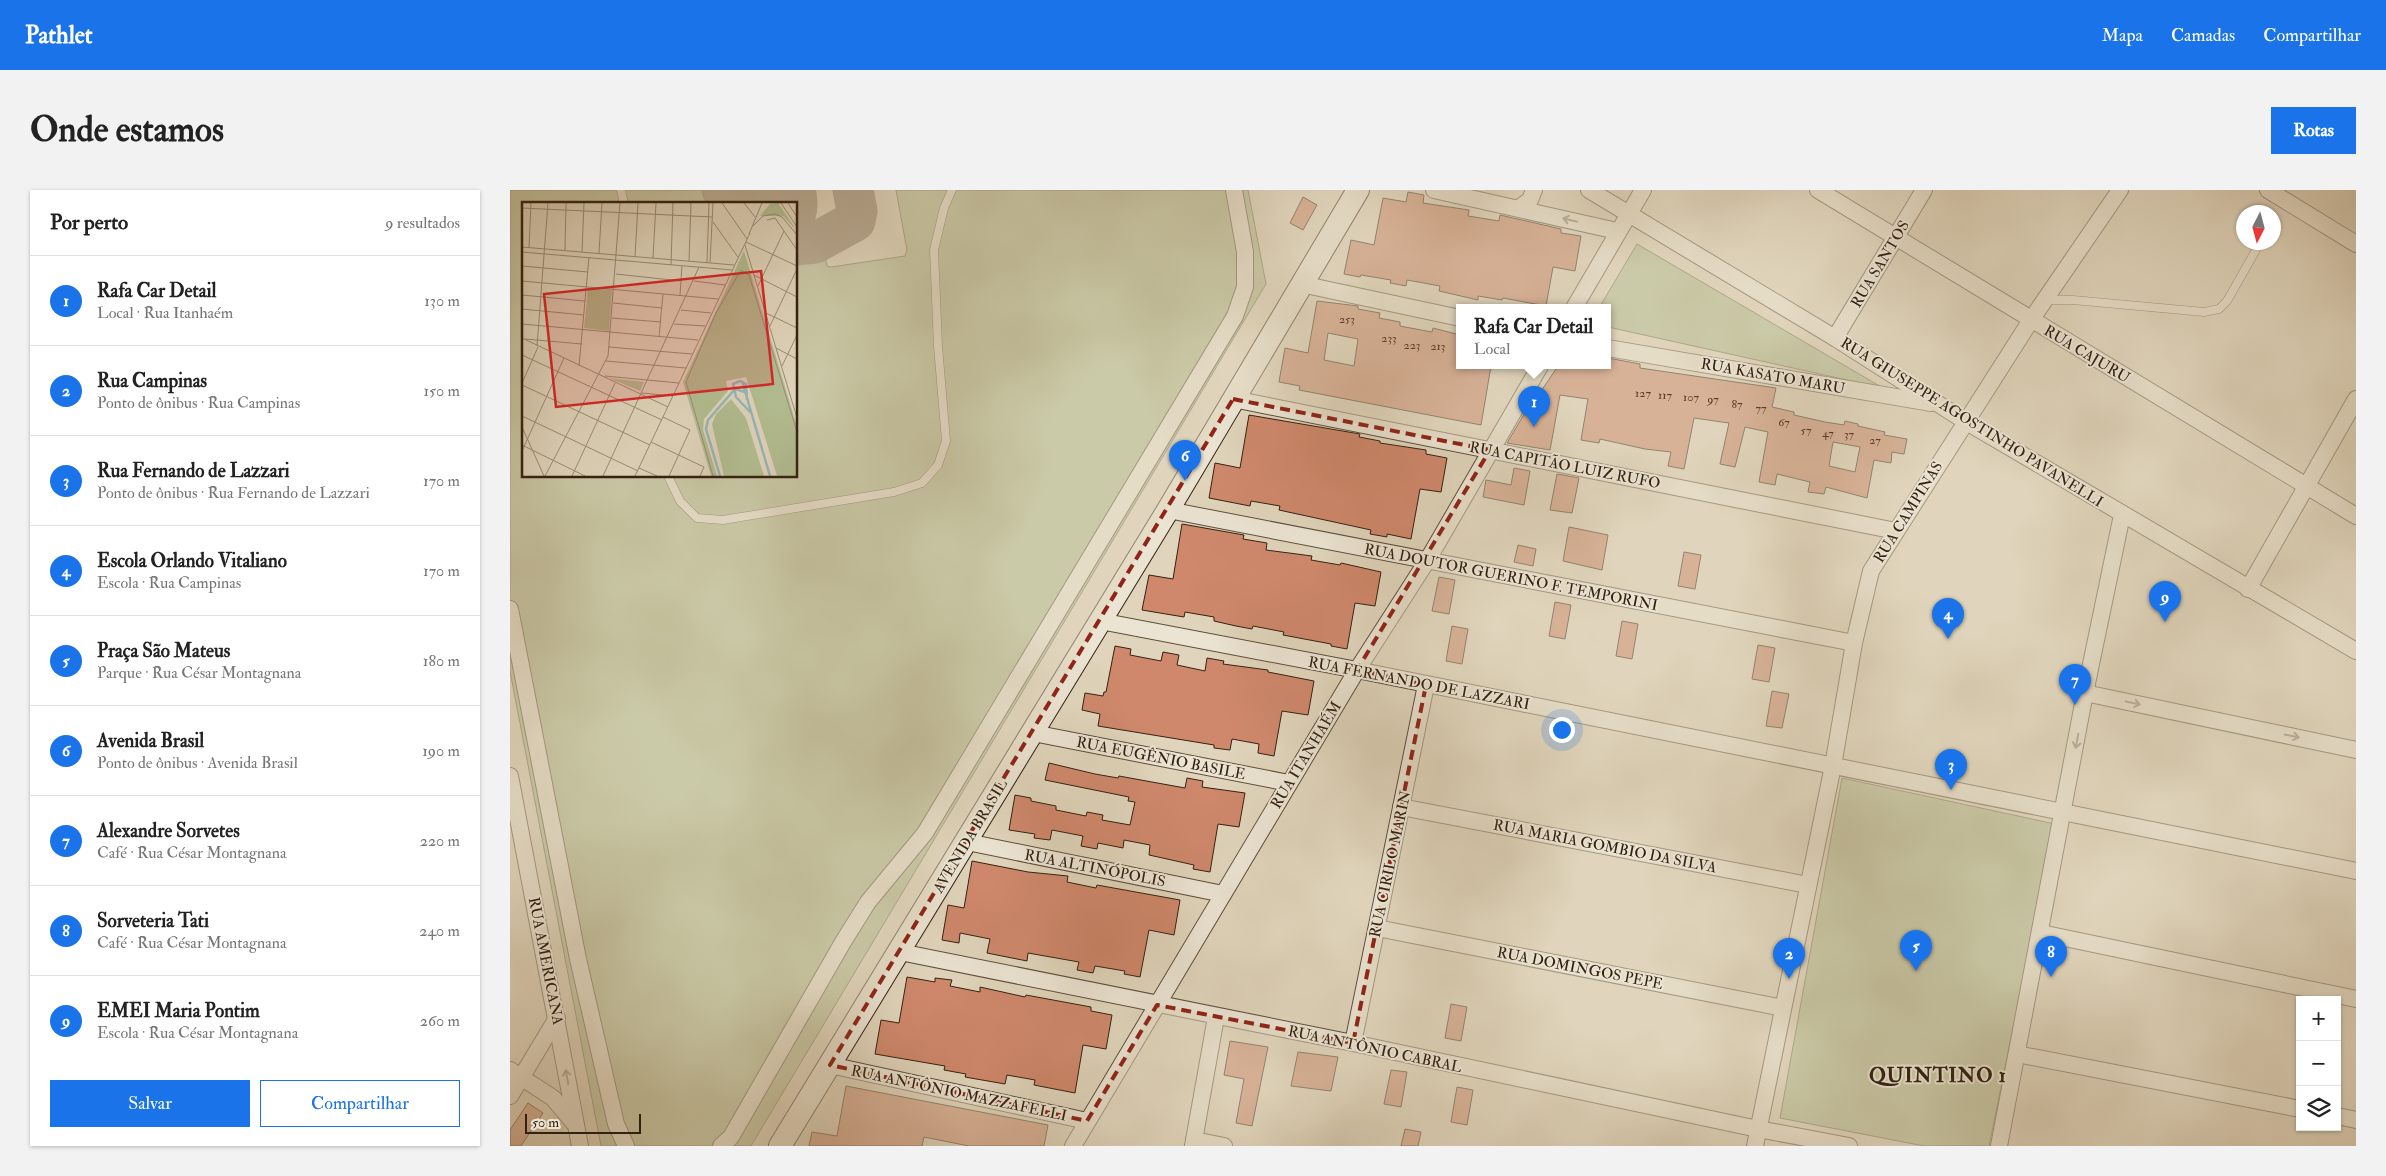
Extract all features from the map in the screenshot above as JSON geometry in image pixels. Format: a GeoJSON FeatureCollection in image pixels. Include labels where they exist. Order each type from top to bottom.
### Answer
{"type":"FeatureCollection","features":[{"type":"Feature","properties":{"kind":"main road","name":"AVENIDA BRASIL"},"geometry":{"type":"LineString","coordinates":[[780,1146],[1168,510],[1358,190]]}},
{"type":"Feature","properties":{"kind":"street"},"geometry":{"type":"LineString","coordinates":[[721,1146],[731,1136],[863,910],[925,833],[1236,316],[1245,286],[1245,252],[1234,190]]}},
{"type":"Feature","properties":{"kind":"street"},"geometry":{"type":"LineString","coordinates":[[1434,190],[1617,231]]}},
{"type":"Feature","properties":{"kind":"street"},"geometry":{"type":"LineString","coordinates":[[1519,208],[1530,200],[1534,190]]}},
{"type":"Feature","properties":{"kind":"street","name":"RUA GIUSEPPE AGOSTINHO PAVANELLI"},"geometry":{"type":"LineString","coordinates":[[1589,190],[1835,338],[1965,421],[2356,651]]}},
{"type":"Feature","properties":{"kind":"street"},"geometry":{"type":"LineString","coordinates":[[1576,304],[1642,190]]}},
{"type":"Feature","properties":{"kind":"street","name":"RUA CAJURU"},"geometry":{"type":"LineString","coordinates":[[1818,190],[2356,516]]}},
{"type":"Feature","properties":{"kind":"street","name":"RUA SANTOS"},"geometry":{"type":"LineString","coordinates":[[1835,338],[1924,190]]}},
{"type":"Feature","properties":{"kind":"street","name":"RUA CAMPINAS"},"geometry":{"type":"LineString","coordinates":[[1755,1146],[1833,766],[1854,643],[1871,571],[2044,300],[2120,190]]}},
{"type":"Feature","properties":{"kind":"street"},"geometry":{"type":"LineString","coordinates":[[2268,190],[2356,244]]}},
{"type":"Feature","properties":{"kind":"street"},"geometry":{"type":"LineString","coordinates":[[1301,284],[1456,317]]}},
{"type":"Feature","properties":{"kind":"street","name":"RUA KASATO MARU"},"geometry":{"type":"LineString","coordinates":[[1611,349],[1939,405]]}},
{"type":"Feature","properties":{"kind":"street","name":"RUA ITANHAÉM"},"geometry":{"type":"LineString","coordinates":[[1073,1146],[1357,670],[1427,561],[1538,369]]}},
{"type":"Feature","properties":{"kind":"street","name":"RUA CAPITÃO LUIZ RUFO"},"geometry":{"type":"LineString","coordinates":[[1233,399],[1896,532]]}},
{"type":"Feature","properties":{"kind":"street"},"geometry":{"type":"LineString","coordinates":[[2248,589],[2356,399]]}},
{"type":"Feature","properties":{"kind":"street","name":"RUA DOUTOR GUERINO F. TEMPORINI"},"geometry":{"type":"LineString","coordinates":[[1168,510],[1854,643]]}},
{"type":"Feature","properties":{"kind":"street"},"geometry":{"type":"LineString","coordinates":[[1999,1146],[2064,813],[2085,693],[2122,515]]}},
{"type":"Feature","properties":{"kind":"street"},"geometry":{"type":"LineString","coordinates":[[510,609],[578,959],[616,1124],[626,1146]]}},
{"type":"Feature","properties":{"kind":"street","name":"RUA FERNANDO DE LAZZARI"},"geometry":{"type":"LineString","coordinates":[[1100,622],[1357,670],[2356,871]]}},
{"type":"Feature","properties":{"kind":"street","name":"RUA CIRILO MARIN"},"geometry":{"type":"LineString","coordinates":[[1353,1043],[1426,684]]}},
{"type":"Feature","properties":{"kind":"street"},"geometry":{"type":"LineString","coordinates":[[2085,693],[2356,750]]}},
{"type":"Feature","properties":{"kind":"street","name":"RUA EUGÊNIO BASILE"},"geometry":{"type":"LineString","coordinates":[[1033,733],[1289,784]]}},
{"type":"Feature","properties":{"kind":"street","name":"RUA AMERICANA"},"geometry":{"type":"LineString","coordinates":[[510,776],[580,1146]]}},
{"type":"Feature","properties":{"kind":"street","name":"RUA MARIA GOMBIO DA SILVA"},"geometry":{"type":"LineString","coordinates":[[1401,807],[1808,885]]}},
{"type":"Feature","properties":{"kind":"street","name":"RUA ALTINÓPOLIS"},"geometry":{"type":"LineString","coordinates":[[966,842],[1223,894]]}},
{"type":"Feature","properties":{"kind":"street","name":"RUA DOMINGOS PEPE"},"geometry":{"type":"LineString","coordinates":[[1377,928],[1783,1008]]}},
{"type":"Feature","properties":{"kind":"street"},"geometry":{"type":"LineString","coordinates":[[2041,933],[2356,999]]}},
{"type":"Feature","properties":{"kind":"street","name":"RUA ANTÔNIO CABRAL"},"geometry":{"type":"LineString","coordinates":[[900,952],[1353,1043],[1758,1129],[1849,1146]]}},
{"type":"Feature","properties":{"kind":"street"},"geometry":{"type":"LineString","coordinates":[[1216,1017],[1193,1143],[1224,1146]]}},
{"type":"Feature","properties":{"kind":"street"},"geometry":{"type":"LineString","coordinates":[[510,1096],[516,1074],[557,1018]]}},
{"type":"Feature","properties":{"kind":"street"},"geometry":{"type":"LineString","coordinates":[[2017,1054],[2296,1108]]}},
{"type":"Feature","properties":{"kind":"street","name":"RUA ANTÔNIO MAZZAFELLI"},"geometry":{"type":"LineString","coordinates":[[830,1065],[1087,1121]]}},
{"type":"Feature","properties":{"kind":"street"},"geometry":{"type":"LineString","coordinates":[[516,1074],[553,1098],[576,1125]]}},
{"type":"Feature","properties":{"kind":"street"},"geometry":{"type":"LineString","coordinates":[[2341,1117],[2356,1120]]}},
{"type":"Feature","properties":{"kind":"lane"},"geometry":{"type":"LineString","coordinates":[[669,478],[680,501],[697,518],[723,520],[894,492],[922,483],[938,465],[946,441],[938,346],[934,250],[944,208],[952,190]]}},
{"type":"Feature","properties":{"kind":"lane"},"geometry":{"type":"LineString","coordinates":[[2044,300],[2073,300],[2204,312],[2219,309],[2227,300],[2256,250]]}},
{"type":"Feature","properties":{"kind":"highlighted area"},"geometry":{"type":"Polygon","coordinates":[[[1233,399],[1490,450],[1357,670],[1426,685],[1353,1043],[1157,1005],[1087,1121],[830,1065],[1233,399]]]}},
{"type":"Feature","properties":{"kind":"green space"},"geometry":{"type":"Polygon","coordinates":[[[510,190],[708,190],[711,202],[522,202],[522,478],[798,478],[798,259],[824,253],[827,266],[831,267],[905,256],[907,250],[896,190],[1248,190],[1266,284],[751,1146],[601,1146],[510,671],[510,190]]]}},
{"type":"Feature","properties":{"kind":"green space"},"geometry":{"type":"Polygon","coordinates":[[[1637,244],[1883,388],[1611,328],[1611,304],[1601,304],[1637,244]]]}},
{"type":"Feature","properties":{"kind":"green space"},"geometry":{"type":"Polygon","coordinates":[[[1842,778],[2055,824],[1989,1146],[1924,1146],[1780,1118],[1842,778]]]}},
{"type":"Feature","properties":{"kind":"building"},"geometry":{"type":"Polygon","coordinates":[[[1408,192],[1424,195],[1423,203],[1469,210],[1468,216],[1499,221],[1500,215],[1561,229],[1561,233],[1581,236],[1575,271],[1553,267],[1546,304],[1478,296],[1478,300],[1439,291],[1440,286],[1407,280],[1406,286],[1390,283],[1391,280],[1344,274],[1351,240],[1374,245],[1383,198],[1406,202],[1408,192]]]}},
{"type":"Feature","properties":{"kind":"building"},"geometry":{"type":"Polygon","coordinates":[[[1303,197],[1317,205],[1303,230],[1290,223],[1303,197]]]}},
{"type":"Feature","properties":{"kind":"building"},"geometry":{"type":"Polygon","coordinates":[[[1317,301],[1358,306],[1358,309],[1380,313],[1379,318],[1400,322],[1400,326],[1432,332],[1433,328],[1456,334],[1456,369],[1490,369],[1481,425],[1299,390],[1300,386],[1279,382],[1285,348],[1308,353],[1317,301]],[[1328,333],[1324,360],[1354,366],[1358,339],[1328,333]]]}},
{"type":"Feature","properties":{"kind":"building"},"geometry":{"type":"Polygon","coordinates":[[[1611,359],[1640,364],[1640,368],[1776,388],[1772,407],[1794,412],[1794,415],[1825,422],[1844,425],[1845,421],[1858,424],[1858,426],[1885,432],[1884,435],[1907,439],[1904,454],[1892,452],[1891,463],[1874,460],[1867,498],[1826,487],[1824,494],[1808,492],[1810,482],[1777,474],[1775,485],[1759,482],[1768,432],[1745,427],[1735,467],[1720,464],[1729,423],[1694,418],[1684,469],[1668,466],[1671,452],[1645,449],[1600,439],[1599,443],[1581,440],[1588,399],[1560,395],[1550,450],[1507,443],[1529,406],[1531,406],[1556,369],[1611,369],[1611,359]],[[1833,442],[1829,466],[1855,472],[1860,447],[1833,442]]]}},
{"type":"Feature","properties":{"kind":"building"},"geometry":{"type":"Polygon","coordinates":[[[1249,415],[1360,434],[1359,437],[1380,441],[1380,443],[1426,450],[1426,454],[1447,458],[1441,492],[1420,489],[1411,539],[1387,534],[1387,537],[1370,534],[1371,530],[1279,510],[1280,506],[1251,501],[1250,506],[1209,498],[1215,463],[1240,468],[1249,415]]]}},
{"type":"Feature","properties":{"kind":"building"},"geometry":{"type":"Polygon","coordinates":[[[1514,468],[1530,471],[1524,505],[1483,497],[1486,480],[1511,485],[1514,468]]]}},
{"type":"Feature","properties":{"kind":"building"},"geometry":{"type":"Polygon","coordinates":[[[1557,474],[1579,478],[1572,513],[1550,510],[1557,474]]]}},
{"type":"Feature","properties":{"kind":"building"},"geometry":{"type":"Polygon","coordinates":[[[1182,524],[1244,535],[1243,539],[1267,543],[1266,550],[1312,556],[1311,560],[1340,565],[1341,563],[1381,572],[1375,606],[1355,603],[1347,649],[1283,635],[1284,632],[1253,626],[1252,629],[1214,621],[1214,617],[1185,612],[1184,617],[1142,610],[1149,575],[1173,579],[1182,524]]]}},
{"type":"Feature","properties":{"kind":"building"},"geometry":{"type":"Polygon","coordinates":[[[1569,527],[1608,535],[1602,570],[1563,561],[1569,527]]]}},
{"type":"Feature","properties":{"kind":"building"},"geometry":{"type":"Polygon","coordinates":[[[1518,545],[1536,549],[1533,566],[1514,562],[1518,545]]]}},
{"type":"Feature","properties":{"kind":"building"},"geometry":{"type":"Polygon","coordinates":[[[1684,552],[1701,555],[1695,589],[1678,586],[1684,552]]]}},
{"type":"Feature","properties":{"kind":"building"},"geometry":{"type":"Polygon","coordinates":[[[1439,577],[1455,580],[1449,614],[1432,611],[1439,577]]]}},
{"type":"Feature","properties":{"kind":"building"},"geometry":{"type":"Polygon","coordinates":[[[1555,602],[1571,605],[1565,639],[1549,636],[1555,602]]]}},
{"type":"Feature","properties":{"kind":"building"},"geometry":{"type":"Polygon","coordinates":[[[1622,621],[1638,624],[1632,659],[1616,656],[1622,621]]]}},
{"type":"Feature","properties":{"kind":"building"},"geometry":{"type":"Polygon","coordinates":[[[1452,626],[1468,629],[1462,664],[1446,661],[1452,626]]]}},
{"type":"Feature","properties":{"kind":"building"},"geometry":{"type":"Polygon","coordinates":[[[1758,645],[1775,648],[1769,682],[1752,679],[1758,645]]]}},
{"type":"Feature","properties":{"kind":"building"},"geometry":{"type":"Polygon","coordinates":[[[1115,646],[1131,649],[1130,655],[1161,661],[1163,652],[1179,655],[1177,665],[1205,671],[1207,658],[1224,661],[1223,664],[1268,670],[1268,672],[1314,681],[1308,715],[1282,711],[1274,756],[1258,753],[1259,744],[1232,739],[1230,750],[1214,748],[1214,745],[1098,726],[1100,714],[1082,710],[1085,693],[1103,696],[1104,692],[1106,692],[1115,646]]]}},
{"type":"Feature","properties":{"kind":"building"},"geometry":{"type":"Polygon","coordinates":[[[1772,691],[1789,694],[1782,728],[1766,726],[1772,691]]]}},
{"type":"Feature","properties":{"kind":"building"},"geometry":{"type":"Polygon","coordinates":[[[1049,763],[1095,774],[1118,778],[1119,776],[1185,788],[1187,778],[1203,781],[1202,787],[1245,793],[1239,827],[1218,824],[1210,872],[1193,869],[1194,865],[1149,855],[1150,845],[1124,840],[1123,848],[1098,843],[1097,849],[1081,846],[1083,836],[1052,830],[1050,840],[1034,838],[1035,834],[1009,830],[1015,795],[1031,798],[1031,801],[1056,806],[1056,810],[1086,816],[1087,812],[1103,815],[1102,820],[1130,825],[1135,802],[1128,801],[1129,797],[1045,780],[1049,763]]]}},
{"type":"Feature","properties":{"kind":"building"},"geometry":{"type":"Polygon","coordinates":[[[972,861],[1028,872],[1068,876],[1067,882],[1096,888],[1097,885],[1180,900],[1174,935],[1149,930],[1140,977],[1124,974],[1125,971],[1095,966],[1093,973],[1077,970],[1079,962],[1028,953],[1027,961],[987,953],[990,939],[960,933],[959,943],[942,940],[948,905],[964,908],[972,861]]]}},
{"type":"Feature","properties":{"kind":"building"},"geometry":{"type":"Polygon","coordinates":[[[907,977],[935,982],[935,978],[952,980],[950,986],[980,992],[980,987],[1025,997],[1026,995],[1091,1007],[1091,1011],[1112,1015],[1106,1049],[1083,1045],[1075,1093],[1034,1085],[1035,1080],[1007,1075],[1005,1084],[965,1077],[966,1074],[944,1070],[945,1066],[875,1054],[881,1020],[899,1023],[907,977]]]}},
{"type":"Feature","properties":{"kind":"building"},"geometry":{"type":"Polygon","coordinates":[[[1451,1004],[1467,1007],[1461,1041],[1445,1038],[1451,1004]]]}},
{"type":"Feature","properties":{"kind":"building"},"geometry":{"type":"Polygon","coordinates":[[[1230,1041],[1268,1047],[1252,1126],[1236,1123],[1244,1079],[1224,1075],[1230,1041]]]}},
{"type":"Feature","properties":{"kind":"building"},"geometry":{"type":"Polygon","coordinates":[[[1298,1052],[1338,1057],[1331,1091],[1291,1086],[1298,1052]]]}},
{"type":"Feature","properties":{"kind":"building"},"geometry":{"type":"Polygon","coordinates":[[[1391,1070],[1407,1072],[1401,1107],[1384,1104],[1391,1070]]]}},
{"type":"Feature","properties":{"kind":"building"},"geometry":{"type":"Polygon","coordinates":[[[846,1086],[1048,1125],[1044,1146],[969,1146],[924,1137],[922,1146],[809,1146],[812,1132],[837,1136],[846,1086]]]}},
{"type":"Feature","properties":{"kind":"building"},"geometry":{"type":"Polygon","coordinates":[[[1457,1087],[1473,1090],[1467,1125],[1451,1122],[1457,1087]]]}},
{"type":"Feature","properties":{"kind":"building"},"geometry":{"type":"Polygon","coordinates":[[[528,1103],[543,1113],[521,1146],[510,1146],[510,1130],[528,1103]]]}},
{"type":"Feature","properties":{"kind":"building"},"geometry":{"type":"Polygon","coordinates":[[[1405,1129],[1421,1132],[1418,1146],[1401,1146],[1405,1129]]]}},
{"type":"Feature","properties":{"kind":"taxiway"},"geometry":{"type":"LineString","coordinates":[[722,190],[727,202]]}},
{"type":"Feature","properties":{"kind":"taxiway"},"geometry":{"type":"LineString","coordinates":[[798,245],[815,243],[855,221],[857,211],[853,190]]}},
{"type":"Feature","properties":{"kind":"runway"},"geometry":{"type":"LineString","coordinates":[[763,190],[765,202]]}},
{"type":"Feature","properties":{"kind":"place","name":"Rafa Car Detail"},"geometry":{"type":"Point","coordinates":[1534,427]}},
{"type":"Feature","properties":{"kind":"place","name":"Avenida Brasil"},"geometry":{"type":"Point","coordinates":[1185,481]}},
{"type":"Feature","properties":{"kind":"place","name":"EMEI Maria Pontim"},"geometry":{"type":"Point","coordinates":[2165,622]}},
{"type":"Feature","properties":{"kind":"place","name":"Escola Orlando Vitaliano"},"geometry":{"type":"Point","coordinates":[1948,639]}},
{"type":"Feature","properties":{"kind":"place","name":"Alexandre Sorvetes"},"geometry":{"type":"Point","coordinates":[2075,705]}},
{"type":"Feature","properties":{"kind":"place","name":"Rua Fernando de Lazzari"},"geometry":{"type":"Point","coordinates":[1951,790]}},
{"type":"Feature","properties":{"kind":"place","name":"Praça São Mateus"},"geometry":{"type":"Point","coordinates":[1916,971]}},
{"type":"Feature","properties":{"kind":"place","name":"Sorveteria Tati"},"geometry":{"type":"Point","coordinates":[2051,977]}},
{"type":"Feature","properties":{"kind":"place","name":"Rua Campinas"},"geometry":{"type":"Point","coordinates":[1789,979]}},
{"type":"Feature","properties":{"kind":"district","name":"QUINTINO 1"},"geometry":{"type":"Point","coordinates":[1938,1075]}}]}
